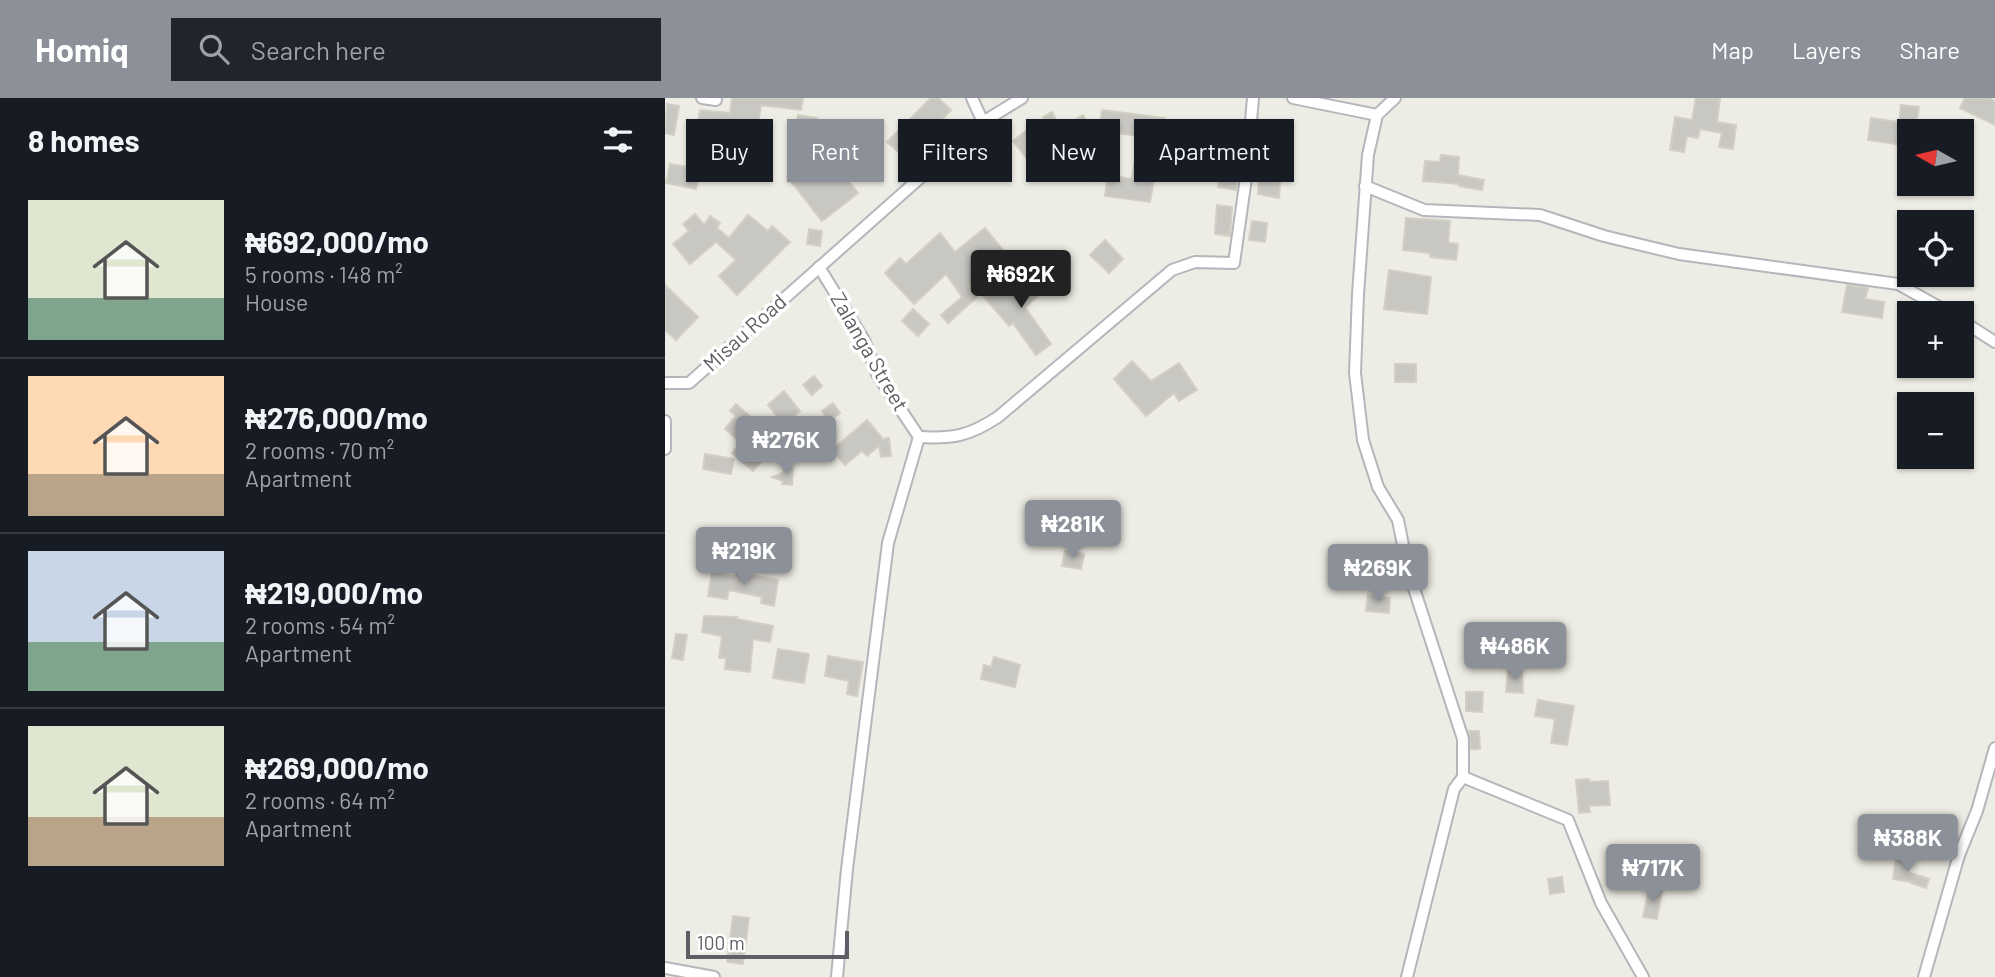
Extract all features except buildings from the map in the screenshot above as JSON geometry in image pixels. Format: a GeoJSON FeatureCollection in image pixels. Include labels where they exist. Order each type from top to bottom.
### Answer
{"type":"FeatureCollection","features":[{"type":"Feature","properties":{"kind":"street"},"geometry":{"type":"LineString","coordinates":[[702,98],[716,100]]}},
{"type":"Feature","properties":{"kind":"street"},"geometry":{"type":"LineString","coordinates":[[972,98],[981,119]]}},
{"type":"Feature","properties":{"kind":"street","name":"Misau Road"},"geometry":{"type":"LineString","coordinates":[[987,119],[1022,98]]}},
{"type":"Feature","properties":{"kind":"street"},"geometry":{"type":"LineString","coordinates":[[838,977],[847,869],[888,542],[919,437],[946,439],[974,432],[998,417],[1172,270],[1195,262],[1234,263],[1246,178],[1253,98]]}},
{"type":"Feature","properties":{"kind":"street"},"geometry":{"type":"LineString","coordinates":[[1293,98],[1377,115]]}},
{"type":"Feature","properties":{"kind":"street"},"geometry":{"type":"LineString","coordinates":[[1395,98],[1377,115],[1368,155],[1355,373],[1363,440],[1378,487],[1398,520],[1408,570],[1464,739],[1463,777],[1454,789],[1408,977]]}},
{"type":"Feature","properties":{"kind":"street","name":"Misau Road"},"geometry":{"type":"LineString","coordinates":[[665,383],[689,383],[915,182]]}},
{"type":"Feature","properties":{"kind":"street"},"geometry":{"type":"LineString","coordinates":[[1365,186],[1424,210],[1540,215],[1604,236],[1679,254],[1898,284],[1928,301]]}},
{"type":"Feature","properties":{"kind":"street","name":"Zalanga Street"},"geometry":{"type":"LineString","coordinates":[[819,267],[865,340],[877,374],[919,437]]}},
{"type":"Feature","properties":{"kind":"street"},"geometry":{"type":"LineString","coordinates":[[1974,329],[1995,342]]}},
{"type":"Feature","properties":{"kind":"street"},"geometry":{"type":"LineString","coordinates":[[665,421],[665,449]]}},
{"type":"Feature","properties":{"kind":"street"},"geometry":{"type":"LineString","coordinates":[[1924,977],[1959,855],[1977,811],[1995,748]]}},
{"type":"Feature","properties":{"kind":"street"},"geometry":{"type":"LineString","coordinates":[[1463,777],[1568,820],[1601,903],[1643,977]]}},
{"type":"Feature","properties":{"kind":"street"},"geometry":{"type":"LineString","coordinates":[[665,968],[714,977]]}}]}
